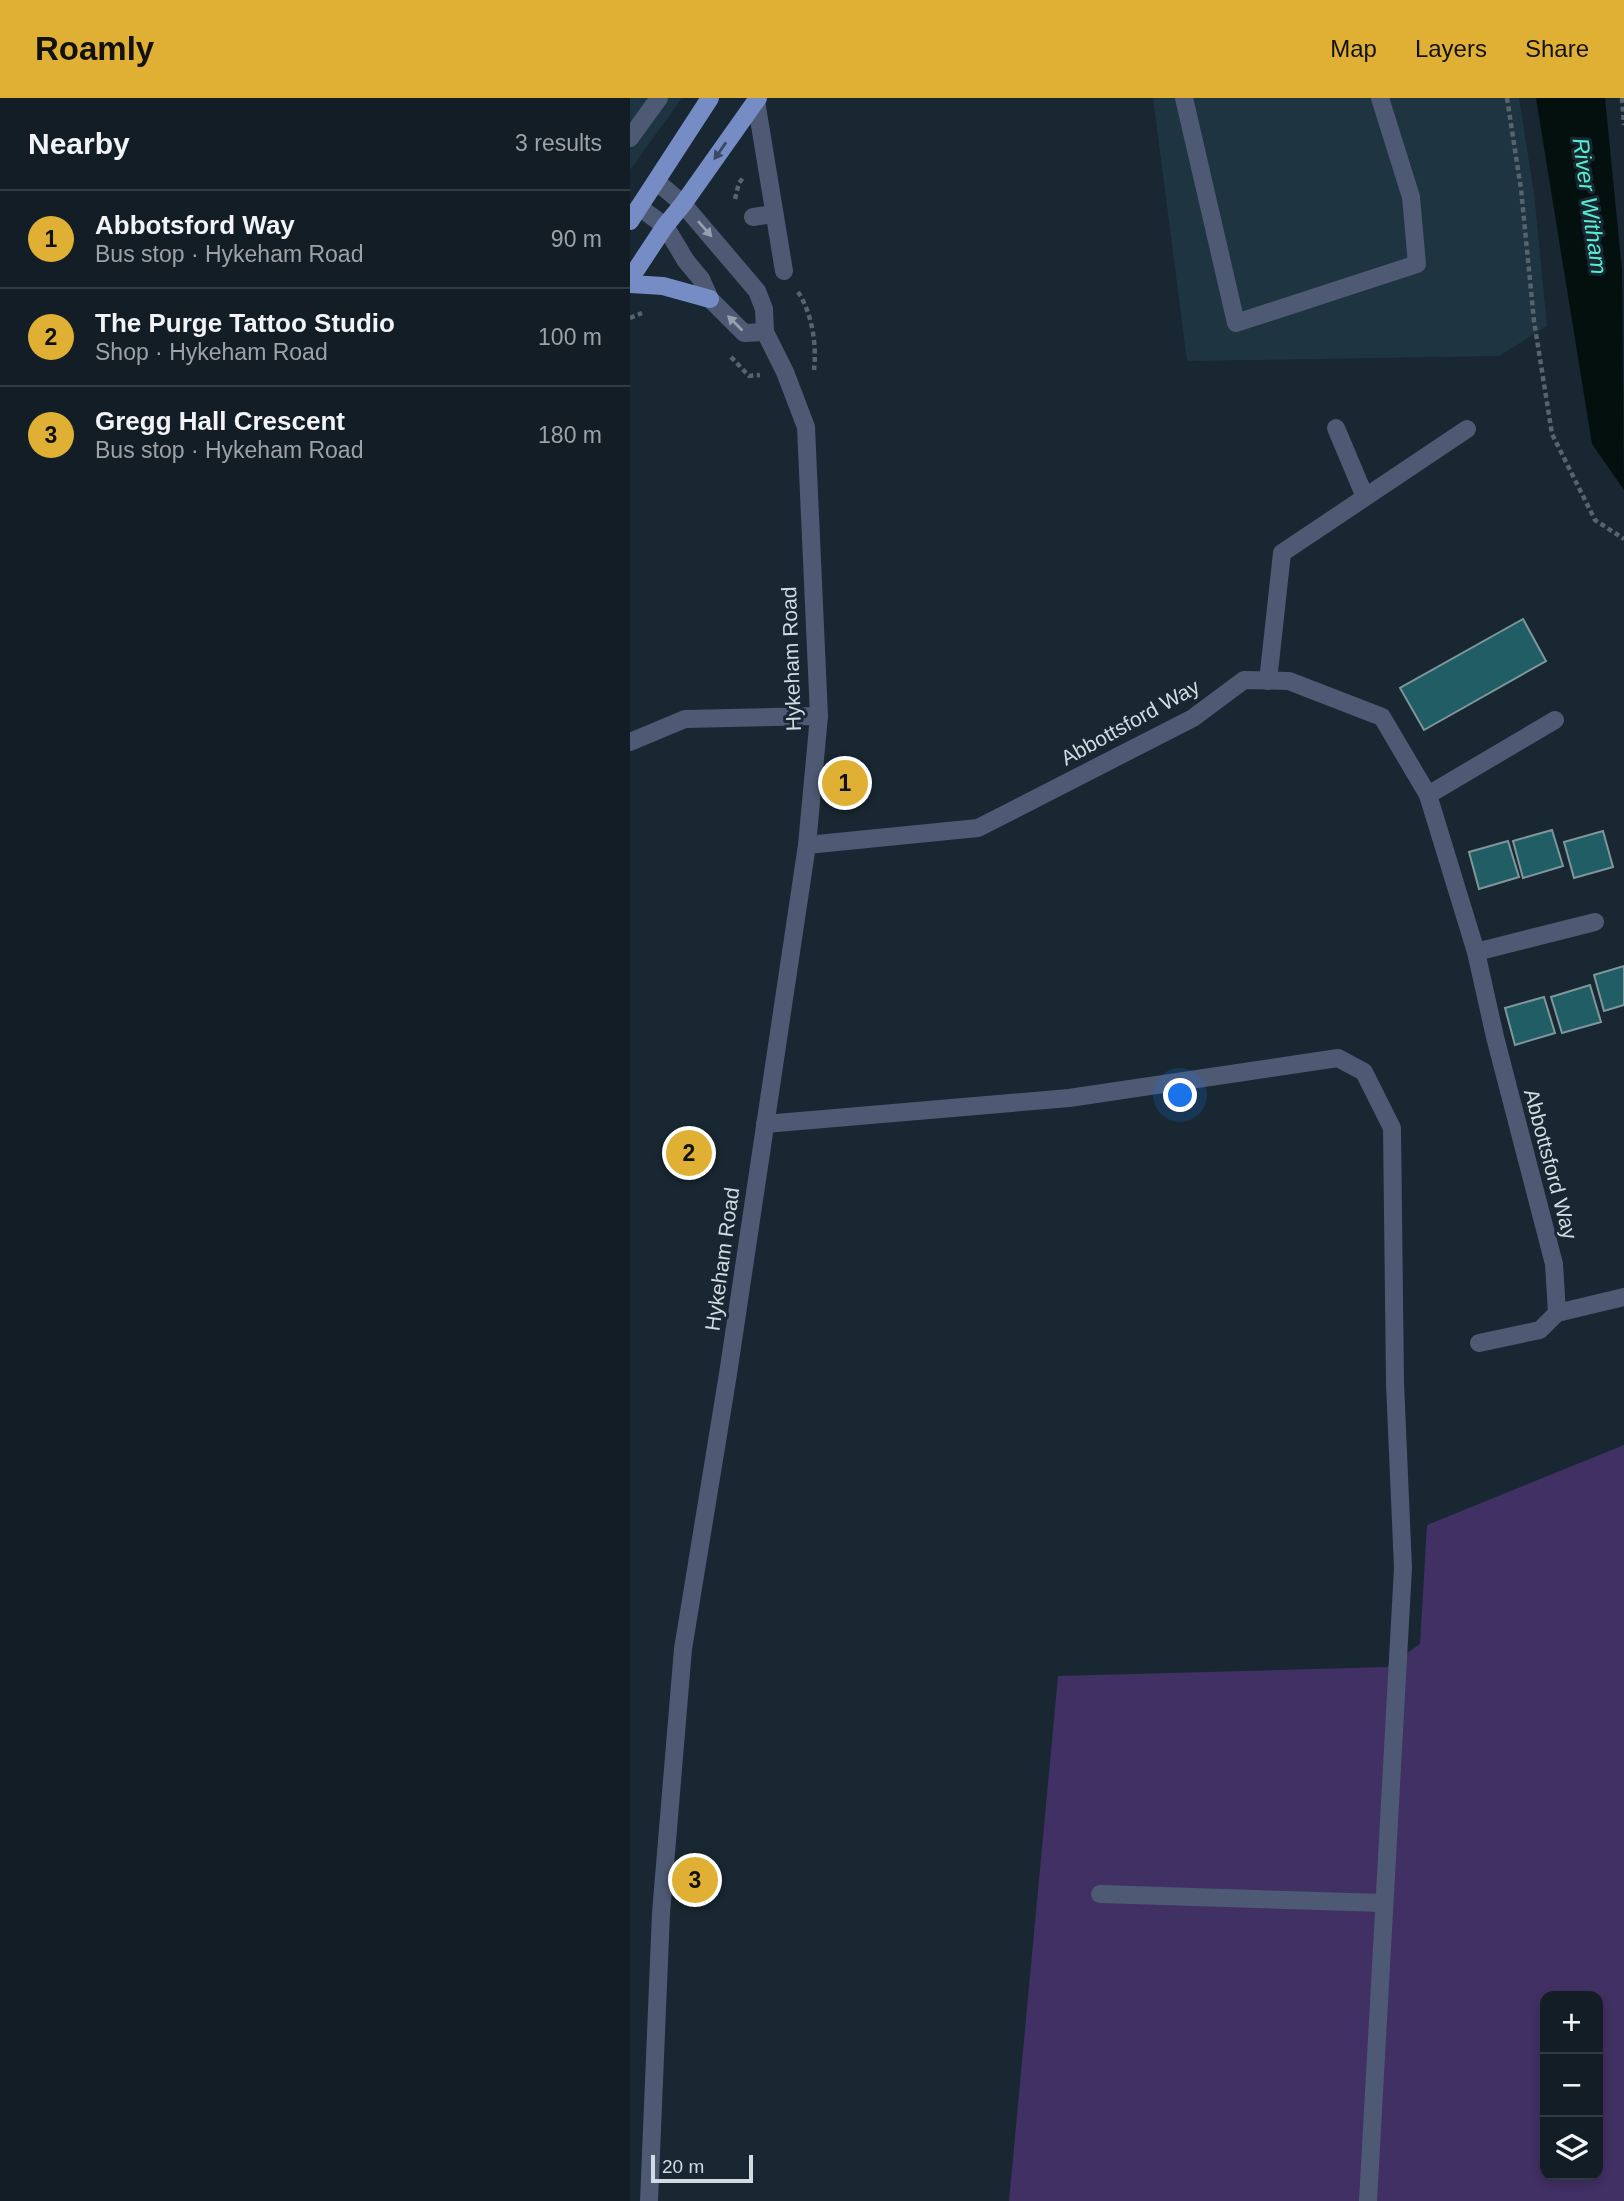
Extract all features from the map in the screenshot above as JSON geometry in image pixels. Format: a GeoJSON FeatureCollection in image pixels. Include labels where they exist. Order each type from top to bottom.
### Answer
{"type":"FeatureCollection","features":[{"type":"Feature","properties":{"kind":"main road"},"geometry":{"type":"LineString","coordinates":[[635,214],[710,98]]}},
{"type":"Feature","properties":{"kind":"main road"},"geometry":{"type":"LineString","coordinates":[[710,299],[663,286],[630,281],[665,226],[757,99]]}},
{"type":"Feature","properties":{"kind":"street"},"geometry":{"type":"LineString","coordinates":[[630,138],[659,98]]}},
{"type":"Feature","properties":{"kind":"street"},"geometry":{"type":"LineString","coordinates":[[1184,98],[1236,323],[1417,264],[1411,197],[1380,98]]}},
{"type":"Feature","properties":{"kind":"street"},"geometry":{"type":"LineString","coordinates":[[757,99],[784,271]]}},
{"type":"Feature","properties":{"kind":"street","name":"Hykeham Road"},"geometry":{"type":"LineString","coordinates":[[649,2201],[661,1913],[682,1649],[728,1374],[807,845],[819,716],[806,427],[785,372],[765,332],[764,309],[757,291],[683,204],[656,181]]}},
{"type":"Feature","properties":{"kind":"street"},"geometry":{"type":"LineString","coordinates":[[635,214],[665,226],[686,261],[701,278],[710,299],[744,332],[765,332]]}},
{"type":"Feature","properties":{"kind":"street"},"geometry":{"type":"LineString","coordinates":[[753,217],[774,214]]}},
{"type":"Feature","properties":{"kind":"street"},"geometry":{"type":"LineString","coordinates":[[1336,428],[1365,497]]}},
{"type":"Feature","properties":{"kind":"street"},"geometry":{"type":"LineString","coordinates":[[1268,681],[1282,553],[1467,429]]}},
{"type":"Feature","properties":{"kind":"street","name":"Abbottsford Way"},"geometry":{"type":"LineString","coordinates":[[807,845],[978,828],[1193,718],[1244,680],[1289,681],[1382,717],[1428,795],[1476,952],[1495,1037],[1554,1264],[1557,1313]]}},
{"type":"Feature","properties":{"kind":"street"},"geometry":{"type":"LineString","coordinates":[[630,742],[685,719],[819,716]]}},
{"type":"Feature","properties":{"kind":"street"},"geometry":{"type":"LineString","coordinates":[[1428,795],[1555,720]]}},
{"type":"Feature","properties":{"kind":"street"},"geometry":{"type":"LineString","coordinates":[[1476,952],[1595,922]]}},
{"type":"Feature","properties":{"kind":"street"},"geometry":{"type":"LineString","coordinates":[[765,1124],[1069,1098],[1338,1058],[1364,1072],[1392,1128],[1395,1383],[1403,1568],[1368,2201]]}},
{"type":"Feature","properties":{"kind":"street"},"geometry":{"type":"LineString","coordinates":[[1479,1343],[1540,1330],[1557,1313],[1624,1297]]}},
{"type":"Feature","properties":{"kind":"street"},"geometry":{"type":"LineString","coordinates":[[1100,1895],[1384,1903]]}},
{"type":"Feature","properties":{"kind":"path"},"geometry":{"type":"LineString","coordinates":[[1507,98],[1521,188],[1534,321],[1552,433],[1595,520],[1624,539]]}},
{"type":"Feature","properties":{"kind":"path"},"geometry":{"type":"LineString","coordinates":[[1622,98],[1624,125]]}},
{"type":"Feature","properties":{"kind":"path"},"geometry":{"type":"LineString","coordinates":[[784,271],[805,303],[817,352],[813,377]]}},
{"type":"Feature","properties":{"kind":"path"},"geometry":{"type":"LineString","coordinates":[[730,355],[749,376]]}},
{"type":"Feature","properties":{"kind":"shaded area"},"geometry":{"type":"Polygon","coordinates":[[[630,98],[682,98],[630,170],[630,98]]]}},
{"type":"Feature","properties":{"kind":"shaded area"},"geometry":{"type":"Polygon","coordinates":[[[1153,98],[1519,98],[1534,193],[1547,326],[1499,356],[1187,361],[1153,98]]]}},
{"type":"Feature","properties":{"kind":"shaded area"},"geometry":{"type":"Polygon","coordinates":[[[1624,1445],[1624,2201],[1009,2201],[1058,1676],[1387,1667],[1420,1644],[1427,1525],[1624,1445]]]}},
{"type":"Feature","properties":{"kind":"water","name":"River Witham"},"geometry":{"type":"Polygon","coordinates":[[[1536,98],[1605,98],[1622,270],[1624,490],[1592,444],[1536,98]]]}},
{"type":"Feature","properties":{"kind":"building"},"geometry":{"type":"Polygon","coordinates":[[[1523,619],[1546,661],[1424,730],[1400,688],[1523,619]]]}},
{"type":"Feature","properties":{"kind":"building"},"geometry":{"type":"Polygon","coordinates":[[[1552,830],[1563,866],[1523,878],[1513,841],[1552,830]]]}},
{"type":"Feature","properties":{"kind":"building"},"geometry":{"type":"Polygon","coordinates":[[[1603,831],[1613,867],[1574,878],[1564,842],[1603,831]]]}},
{"type":"Feature","properties":{"kind":"building"},"geometry":{"type":"Polygon","coordinates":[[[1508,841],[1519,877],[1479,889],[1469,852],[1508,841]]]}},
{"type":"Feature","properties":{"kind":"building"},"geometry":{"type":"Polygon","coordinates":[[[1624,966],[1624,1005],[1604,1011],[1594,975],[1624,966]]]}},
{"type":"Feature","properties":{"kind":"building"},"geometry":{"type":"Polygon","coordinates":[[[1590,985],[1601,1022],[1562,1033],[1551,997],[1590,985]]]}},
{"type":"Feature","properties":{"kind":"building"},"geometry":{"type":"Polygon","coordinates":[[[1544,997],[1555,1033],[1515,1045],[1505,1008],[1544,997]]]}},
{"type":"Feature","properties":{"kind":"place","name":"Abbotsford Way"},"geometry":{"type":"Point","coordinates":[845,783]}},
{"type":"Feature","properties":{"kind":"place","name":"The Purge Tattoo Studio"},"geometry":{"type":"Point","coordinates":[689,1153]}},
{"type":"Feature","properties":{"kind":"place","name":"Gregg Hall Crescent"},"geometry":{"type":"Point","coordinates":[695,1880]}}]}
